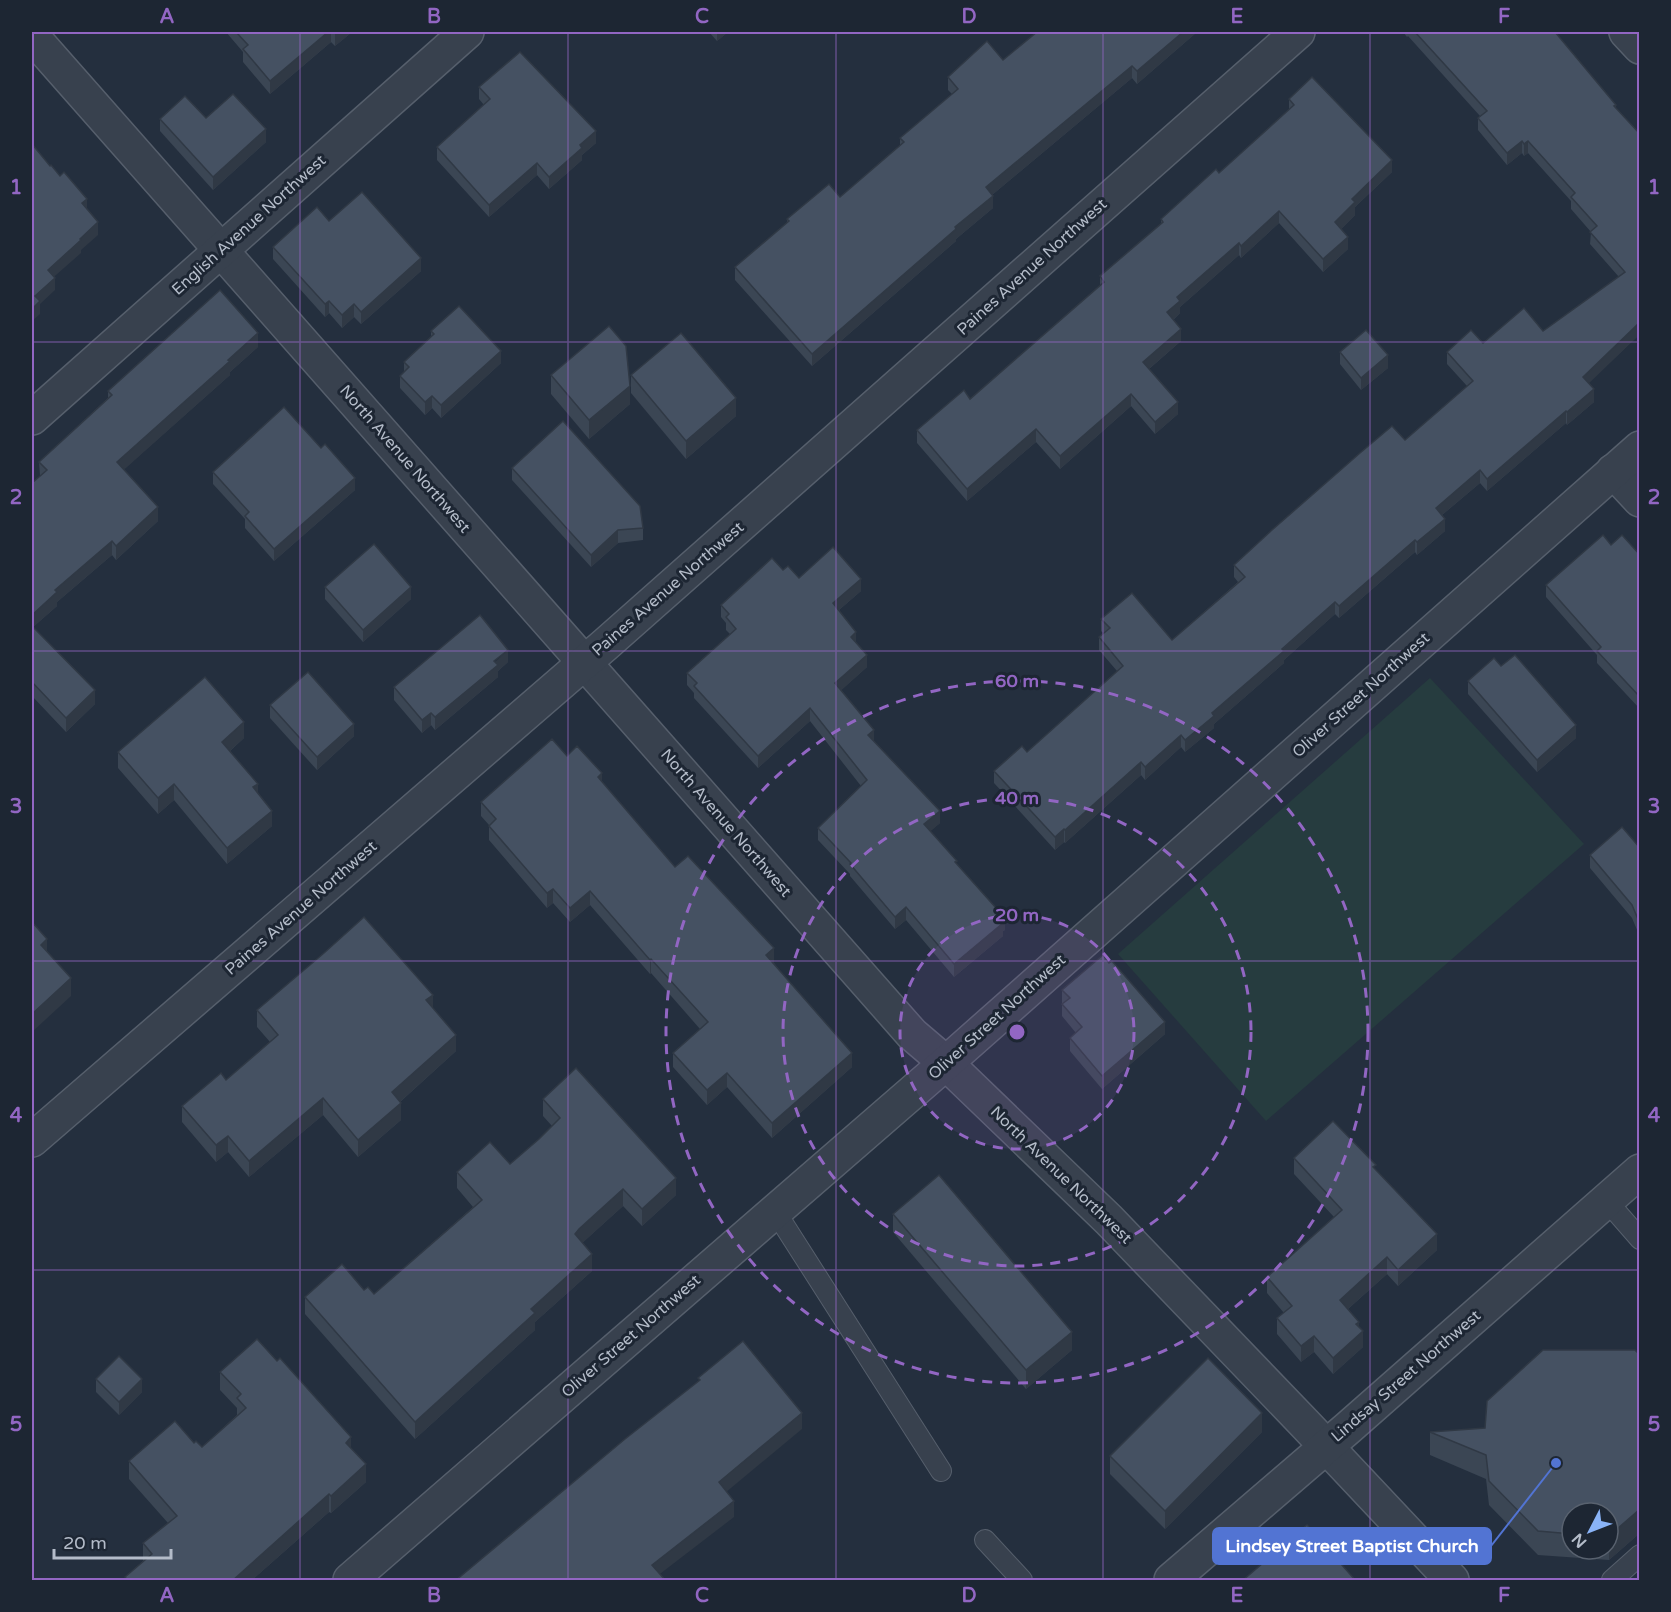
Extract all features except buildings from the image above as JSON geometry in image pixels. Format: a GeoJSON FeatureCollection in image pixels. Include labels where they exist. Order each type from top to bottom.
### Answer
{"type":"FeatureCollection","features":[{"type":"Feature","properties":{"kind":"street","name":"English Avenue Northwest"},"geometry":{"type":"LineString","coordinates":[[32,418],[466,32]]}},
{"type":"Feature","properties":{"kind":"street","name":"Paines Avenue Northwest"},"geometry":{"type":"LineString","coordinates":[[32,1140],[585,662],[1298,32]]}},
{"type":"Feature","properties":{"kind":"street"},"geometry":{"type":"LineString","coordinates":[[1626,32],[1640,47]]}},
{"type":"Feature","properties":{"kind":"street","name":"North Avenue Northwest"},"geometry":{"type":"LineString","coordinates":[[32,36],[912,1034],[946,1063],[1109,1220],[1452,1581]]}},
{"type":"Feature","properties":{"kind":"street","name":"Oliver Street Northwest"},"geometry":{"type":"LineString","coordinates":[[350,1581],[946,1063],[1640,448]]}},
{"type":"Feature","properties":{"kind":"street"},"geometry":{"type":"LineString","coordinates":[[1614,471],[1640,500]]}},
{"type":"Feature","properties":{"kind":"street","name":"Lindsay Street Northwest"},"geometry":{"type":"LineString","coordinates":[[1171,1581],[1640,1171]]}},
{"type":"Feature","properties":{"kind":"lane"},"geometry":{"type":"LineString","coordinates":[[1606,1200],[1640,1239]]}},
{"type":"Feature","properties":{"kind":"lane"},"geometry":{"type":"LineString","coordinates":[[775,1211],[941,1471]]}},
{"type":"Feature","properties":{"kind":"lane"},"geometry":{"type":"LineString","coordinates":[[985,1540],[1022,1581]]}},
{"type":"Feature","properties":{"kind":"lane"},"geometry":{"type":"LineString","coordinates":[[1612,1581],[1640,1555]]}},
{"type":"Feature","properties":{"kind":"green space"},"geometry":{"type":"Polygon","coordinates":[[[1430,678],[1584,844],[1266,1121],[1118,954],[1430,678]]]}},
{"type":"Feature","properties":{"kind":"place","name":"Lindsey Street Baptist Church"},"geometry":{"type":"Point","coordinates":[1556,1463]}}]}
